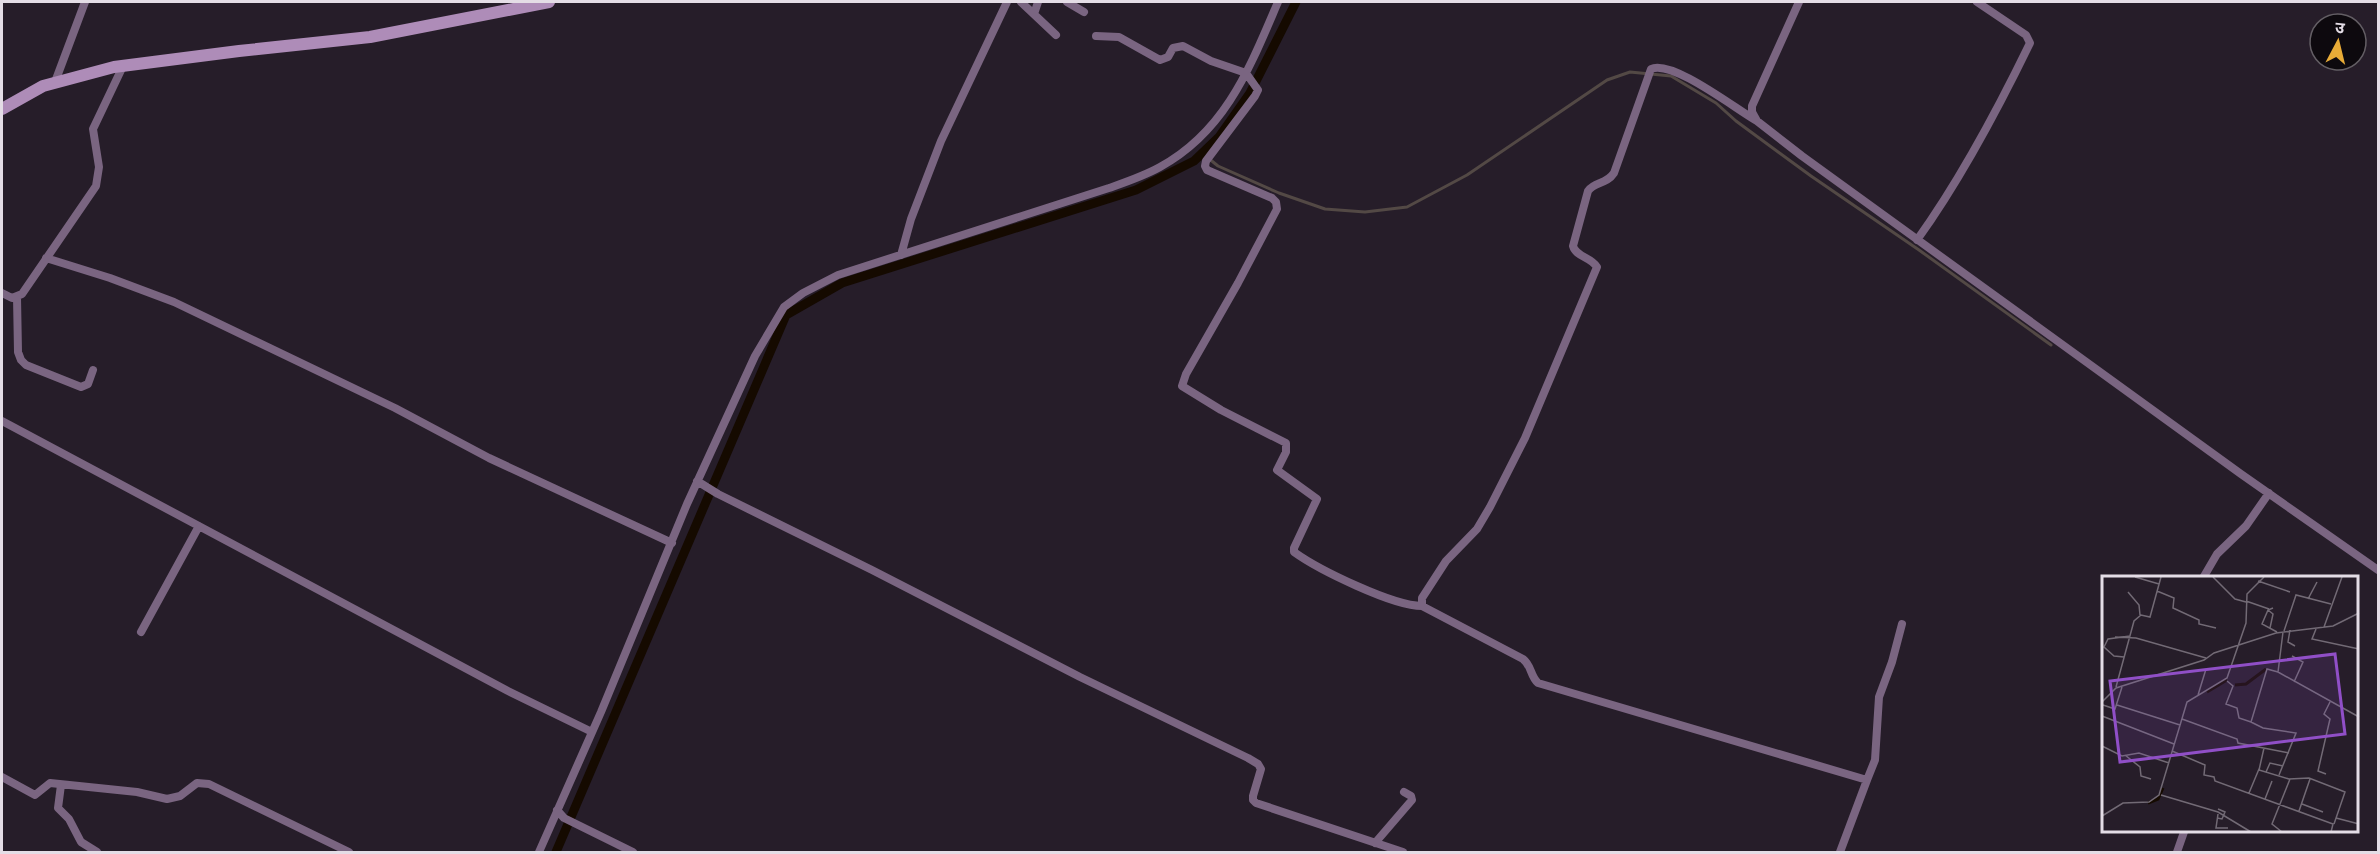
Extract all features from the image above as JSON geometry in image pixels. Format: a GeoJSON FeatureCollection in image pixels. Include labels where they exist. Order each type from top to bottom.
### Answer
{"type":"FeatureCollection","features":[{"type":"Feature","properties":{"kind":"main road"},"geometry":{"type":"LineString","coordinates":[[2,109],[24,95],[56,82],[123,66],[370,37],[549,2]]}},
{"type":"Feature","properties":{"kind":"street"},"geometry":{"type":"LineString","coordinates":[[56,82],[85,2]]}},
{"type":"Feature","properties":{"kind":"street"},"geometry":{"type":"LineString","coordinates":[[901,255],[908,229],[941,141],[1007,2]]}},
{"type":"Feature","properties":{"kind":"street"},"geometry":{"type":"LineString","coordinates":[[1021,2],[1056,35]]}},
{"type":"Feature","properties":{"kind":"street"},"geometry":{"type":"LineString","coordinates":[[1034,14],[1038,2]]}},
{"type":"Feature","properties":{"kind":"street"},"geometry":{"type":"LineString","coordinates":[[1067,2],[1084,12]]}},
{"type":"Feature","properties":{"kind":"street"},"geometry":{"type":"LineString","coordinates":[[539,852],[697,481],[755,356],[784,307],[803,293],[838,275],[1108,188],[1159,168],[1191,146],[1221,116],[1248,76],[1278,2]]}},
{"type":"Feature","properties":{"kind":"street"},"geometry":{"type":"LineString","coordinates":[[1757,121],[1752,112],[1752,106],[1799,2]]}},
{"type":"Feature","properties":{"kind":"street"},"geometry":{"type":"LineString","coordinates":[[1917,240],[1950,190],[1995,112],[2030,43],[2026,35],[1977,2]]}},
{"type":"Feature","properties":{"kind":"street"},"geometry":{"type":"LineString","coordinates":[[1096,36],[1119,37],[1160,60],[1168,57],[1173,48],[1183,46],[1211,61],[1248,76],[1258,90],[1206,161],[1205,166],[1207,170],[1272,198],[1277,205],[1238,284],[1186,374],[1182,386],[1221,411],[1286,443],[1286,452],[1277,470],[1317,500],[1294,552],[1330,573],[1364,588],[1409,606],[1422,606],[1523,660],[1529,664],[1533,677],[1538,683],[1867,780]]}},
{"type":"Feature","properties":{"kind":"street"},"geometry":{"type":"LineString","coordinates":[[93,370],[88,384],[81,387],[26,365],[18,352],[17,297],[96,186],[99,167],[93,129],[123,66]]}},
{"type":"Feature","properties":{"kind":"street"},"geometry":{"type":"LineString","coordinates":[[1422,606],[1422,598],[1446,561],[1454,550],[1477,529],[1525,438],[1597,267],[1592,261],[1574,251],[1573,246],[1588,191],[1591,187],[1608,181],[1614,173],[1650,72],[1661,66],[1688,78],[1757,121],[2266,497],[2379,570]]}},
{"type":"Feature","properties":{"kind":"street"},"geometry":{"type":"LineString","coordinates":[[46,258],[110,278],[174,303],[395,408],[489,458],[672,543]]}},
{"type":"Feature","properties":{"kind":"street"},"geometry":{"type":"LineString","coordinates":[[2,293],[12,298],[17,297]]}},
{"type":"Feature","properties":{"kind":"street"},"geometry":{"type":"LineString","coordinates":[[2,422],[498,686],[592,732]]}},
{"type":"Feature","properties":{"kind":"street"},"geometry":{"type":"LineString","coordinates":[[697,481],[706,489],[872,570],[1080,677],[1248,758],[1258,764],[1261,769],[1253,796],[1256,803],[1403,852]]}},
{"type":"Feature","properties":{"kind":"street"},"geometry":{"type":"LineString","coordinates":[[2204,576],[2221,548],[2236,538],[2254,518],[2266,497]]}},
{"type":"Feature","properties":{"kind":"street"},"geometry":{"type":"LineString","coordinates":[[141,632],[199,526]]}},
{"type":"Feature","properties":{"kind":"street"},"geometry":{"type":"LineString","coordinates":[[1840,852],[1875,760],[1880,697],[1902,624]]}},
{"type":"Feature","properties":{"kind":"street"},"geometry":{"type":"LineString","coordinates":[[2,777],[34,795],[50,783],[137,792],[167,799],[180,796],[197,783],[208,784],[349,852]]}},
{"type":"Feature","properties":{"kind":"street"},"geometry":{"type":"LineString","coordinates":[[61,785],[58,808],[69,819],[85,850],[97,852]]}},
{"type":"Feature","properties":{"kind":"street"},"geometry":{"type":"LineString","coordinates":[[1375,843],[1412,800],[1411,796],[1404,792]]}},
{"type":"Feature","properties":{"kind":"street"},"geometry":{"type":"LineString","coordinates":[[557,810],[564,818],[633,852]]}},
{"type":"Feature","properties":{"kind":"street"},"geometry":{"type":"LineString","coordinates":[[2177,852],[2183,833]]}},
{"type":"Feature","properties":{"kind":"waterway"},"geometry":{"type":"LineString","coordinates":[[556,852],[786,315],[842,283],[1136,190],[1194,161],[1219,137],[1250,93],[1296,2]]}},
{"type":"Feature","properties":{"kind":"waterway"},"geometry":{"type":"LineString","coordinates":[[1202,153],[1218,166],[1279,193],[1325,209],[1365,212],[1407,207],[1467,175],[1607,80],[1630,72],[1671,76],[1716,103],[1736,121],[1811,176],[2051,345]]}}]}
